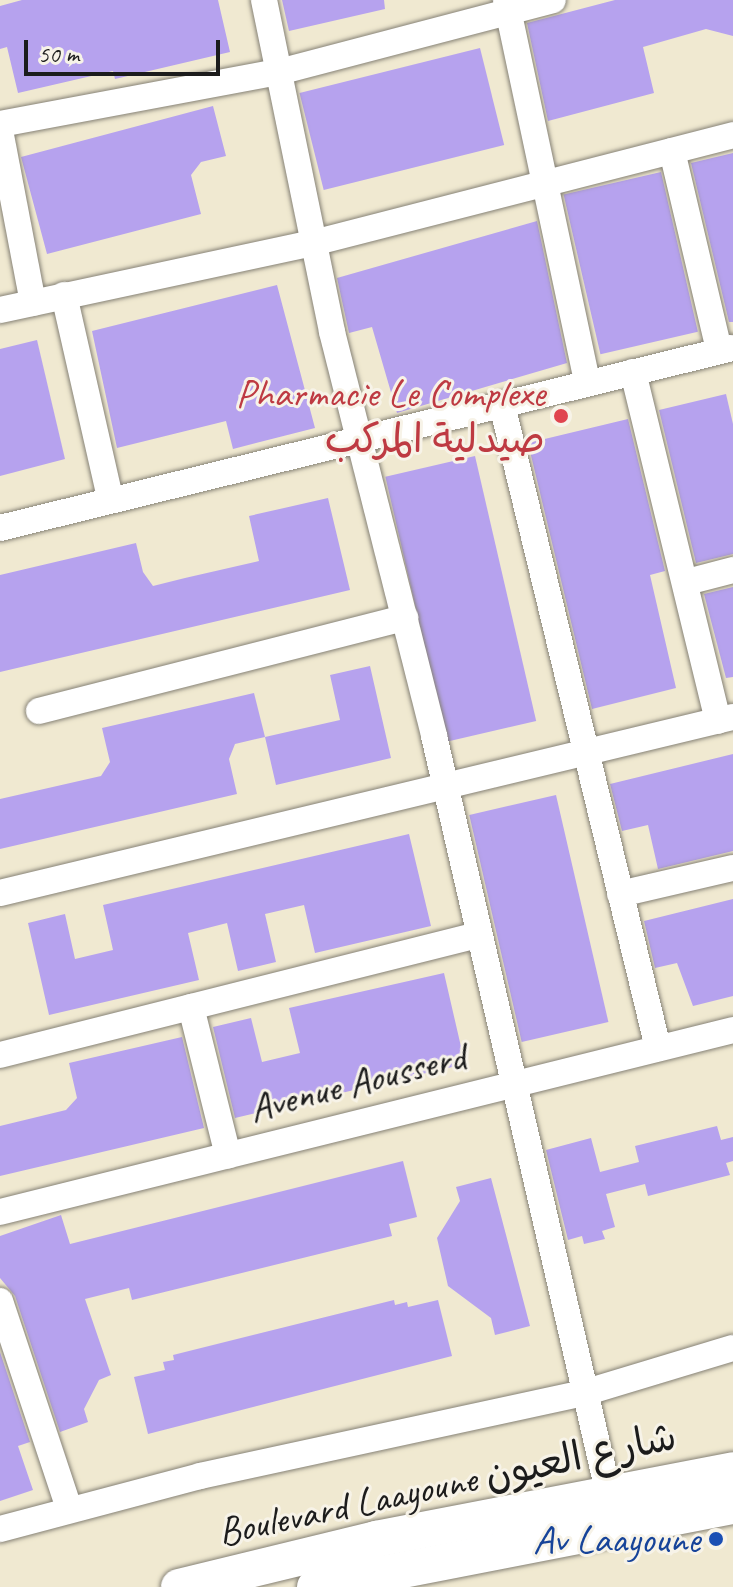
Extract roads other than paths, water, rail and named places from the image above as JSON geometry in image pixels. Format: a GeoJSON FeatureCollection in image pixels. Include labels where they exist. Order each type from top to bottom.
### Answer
{"type":"FeatureCollection","features":[{"type":"Feature","properties":{"kind":"street"},"geometry":{"type":"LineString","coordinates":[[264,0],[313,243],[358,440],[405,618],[477,935],[587,1392],[612,1511]]}},
{"type":"Feature","properties":{"kind":"street"},"geometry":{"type":"LineString","coordinates":[[33,303],[0,127],[279,72],[507,6],[553,0]]}},
{"type":"Feature","properties":{"kind":"street"},"geometry":{"type":"LineString","coordinates":[[507,6],[587,382]]}},
{"type":"Feature","properties":{"kind":"street"},"geometry":{"type":"LineString","coordinates":[[0,310],[313,243],[546,180],[733,135]]}},
{"type":"Feature","properties":{"kind":"street"},"geometry":{"type":"LineString","coordinates":[[0,528],[110,498],[726,349],[672,151]]}},
{"type":"Feature","properties":{"kind":"street"},"geometry":{"type":"LineString","coordinates":[[64,295],[110,498]]}},
{"type":"Feature","properties":{"kind":"street"},"geometry":{"type":"LineString","coordinates":[[0,893],[725,719],[633,372]]}},
{"type":"Feature","properties":{"kind":"street"},"geometry":{"type":"LineString","coordinates":[[502,405],[582,752],[658,1048]]}},
{"type":"Feature","properties":{"kind":"street"},"geometry":{"type":"LineString","coordinates":[[687,582],[733,570]]}},
{"type":"Feature","properties":{"kind":"street"},"geometry":{"type":"LineString","coordinates":[[39,711],[405,618]]}},
{"type":"Feature","properties":{"kind":"street"},"geometry":{"type":"LineString","coordinates":[[620,894],[733,868]]}},
{"type":"Feature","properties":{"kind":"street"},"geometry":{"type":"LineString","coordinates":[[0,1055],[477,935]]}},
{"type":"Feature","properties":{"kind":"street"},"geometry":{"type":"LineString","coordinates":[[191,1007],[228,1155]]}},
{"type":"Feature","properties":{"kind":"street","name":"Avenue Aousserd"},"geometry":{"type":"LineString","coordinates":[[0,1212],[733,1030]]}},
{"type":"Feature","properties":{"kind":"street"},"geometry":{"type":"LineString","coordinates":[[0,1301],[69,1508]]}},
{"type":"Feature","properties":{"kind":"street"},"geometry":{"type":"LineString","coordinates":[[0,1529],[69,1508],[587,1392],[733,1348]]}},
{"type":"Feature","properties":{"kind":"street","name":"Boulevard Laayoune شارع العيون"},"geometry":{"type":"LineString","coordinates":[[315,1587],[612,1511],[733,1470]]}},
{"type":"Feature","properties":{"kind":"street","name":"Boulevard Laayoune شارع العيون"},"geometry":{"type":"LineString","coordinates":[[179,1587],[332,1548],[612,1511],[733,1506]]}},
{"type":"Feature","properties":{"kind":"place","name":"Pharmacie Le Complexe صيدلية المركب"},"geometry":{"type":"Point","coordinates":[561,416]}},
{"type":"Feature","properties":{"kind":"place","name":"Av Laayoune"},"geometry":{"type":"Point","coordinates":[716,1539]}}]}
